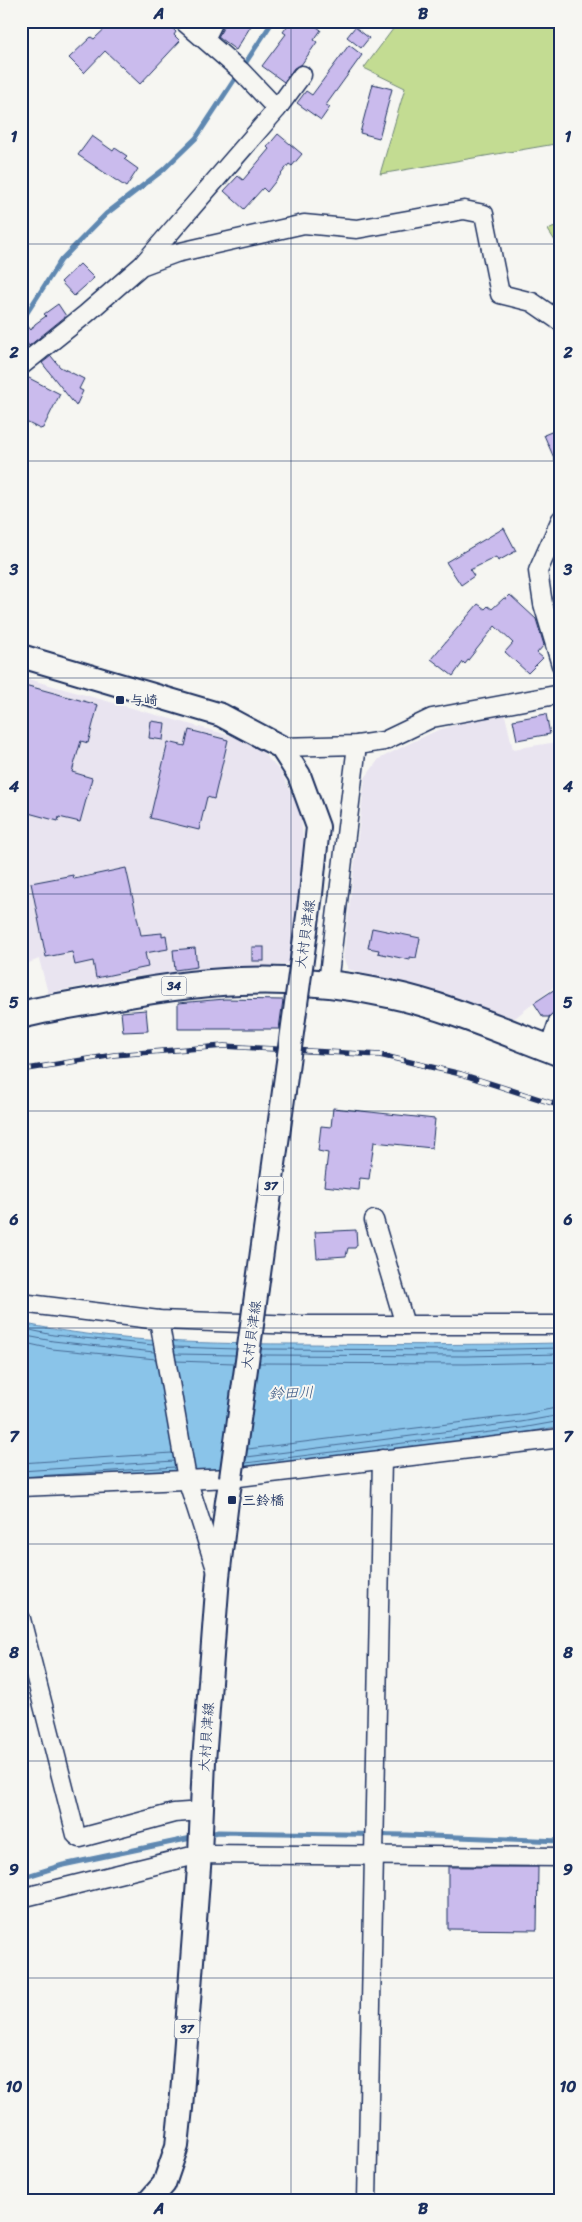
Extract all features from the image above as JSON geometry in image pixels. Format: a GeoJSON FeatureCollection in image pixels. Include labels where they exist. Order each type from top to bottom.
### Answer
{"type":"FeatureCollection","features":[{"type":"Feature","properties":{"kind":"highway","name":"34"},"geometry":{"type":"LineString","coordinates":[[21,1015],[162,987],[282,979],[328,983],[390,994],[427,1005],[555,1051]]}},
{"type":"Feature","properties":{"kind":"main road","name":"大村貝津線"},"geometry":{"type":"LineString","coordinates":[[21,656],[221,715],[281,747],[299,774],[318,827],[311,894],[231,1478],[226,1501],[218,1577],[204,1761],[200,1852],[177,2146],[164,2184],[149,2201]]}},
{"type":"Feature","properties":{"kind":"street"},"geometry":{"type":"LineString","coordinates":[[183,21],[241,71],[277,109]]}},
{"type":"Feature","properties":{"kind":"street"},"geometry":{"type":"LineString","coordinates":[[205,40],[214,21]]}},
{"type":"Feature","properties":{"kind":"street"},"geometry":{"type":"LineString","coordinates":[[21,366],[86,314],[141,266],[277,109],[302,75]]}},
{"type":"Feature","properties":{"kind":"street"},"geometry":{"type":"LineString","coordinates":[[141,266],[176,253],[304,224],[357,229],[464,210],[484,214],[500,294],[532,302],[561,322]]}},
{"type":"Feature","properties":{"kind":"street"},"geometry":{"type":"LineString","coordinates":[[560,657],[543,604],[538,571],[561,518]]}},
{"type":"Feature","properties":{"kind":"street"},"geometry":{"type":"LineString","coordinates":[[281,747],[357,746],[384,740],[432,718],[561,694]]}},
{"type":"Feature","properties":{"kind":"street"},"geometry":{"type":"LineString","coordinates":[[328,983],[357,746]]}},
{"type":"Feature","properties":{"kind":"street"},"geometry":{"type":"LineString","coordinates":[[555,1051],[558,1022],[561,1020]]}},
{"type":"Feature","properties":{"kind":"street"},"geometry":{"type":"LineString","coordinates":[[374,1220],[405,1325]]}},
{"type":"Feature","properties":{"kind":"street"},"geometry":{"type":"LineString","coordinates":[[21,1303],[161,1327],[561,1325]]}},
{"type":"Feature","properties":{"kind":"street"},"geometry":{"type":"LineString","coordinates":[[161,1327],[186,1474],[218,1577]]}},
{"type":"Feature","properties":{"kind":"street"},"geometry":{"type":"LineString","coordinates":[[21,1487],[186,1474],[231,1478],[561,1438]]}},
{"type":"Feature","properties":{"kind":"street"},"geometry":{"type":"LineString","coordinates":[[367,2201],[382,1459]]}},
{"type":"Feature","properties":{"kind":"street"},"geometry":{"type":"LineString","coordinates":[[21,1619],[76,1835],[80,1838],[174,1813],[201,1818]]}},
{"type":"Feature","properties":{"kind":"street"},"geometry":{"type":"LineString","coordinates":[[21,1898],[200,1852],[373,1852],[561,1857]]}},
{"type":"Feature","properties":{"kind":"shaded area"},"geometry":{"type":"Polygon","coordinates":[[[21,677],[253,742],[281,772],[300,810],[304,845],[290,964],[129,977],[48,993],[39,959],[21,966],[21,677]]]}},
{"type":"Feature","properties":{"kind":"shaded area"},"geometry":{"type":"Polygon","coordinates":[[[504,711],[513,749],[557,742],[561,746],[561,981],[515,1018],[348,969],[343,958],[365,778],[379,759],[410,743],[438,730],[504,711]]]}},
{"type":"Feature","properties":{"kind":"green space"},"geometry":{"type":"Polygon","coordinates":[[[399,21],[561,21],[561,143],[380,174],[405,88],[364,68],[399,21]]]}},
{"type":"Feature","properties":{"kind":"green space"},"geometry":{"type":"Polygon","coordinates":[[[561,224],[561,250],[548,230],[561,224]]]}},
{"type":"Feature","properties":{"kind":"water","name":"鈴田川"},"geometry":{"type":"Polygon","coordinates":[[[21,1323],[92,1335],[200,1343],[402,1345],[561,1343],[561,1426],[523,1433],[252,1468],[21,1482],[21,1323]]]}},
{"type":"Feature","properties":{"kind":"building"},"geometry":{"type":"Polygon","coordinates":[[[113,21],[165,21],[176,32],[174,35],[180,41],[140,84],[105,51],[84,73],[69,58],[91,37],[94,39],[113,21]]]}},
{"type":"Feature","properties":{"kind":"building"},"geometry":{"type":"Polygon","coordinates":[[[227,21],[254,21],[236,50],[218,37],[227,21]]]}},
{"type":"Feature","properties":{"kind":"building"},"geometry":{"type":"Polygon","coordinates":[[[291,21],[309,21],[321,30],[314,40],[317,42],[301,65],[294,68],[284,82],[262,66],[286,34],[283,32],[291,21]]]}},
{"type":"Feature","properties":{"kind":"building"},"geometry":{"type":"Polygon","coordinates":[[[355,27],[369,38],[361,48],[347,37],[355,27]]]}},
{"type":"Feature","properties":{"kind":"building"},"geometry":{"type":"Polygon","coordinates":[[[349,45],[362,55],[326,105],[330,107],[321,120],[297,103],[306,91],[312,95],[349,45]]]}},
{"type":"Feature","properties":{"kind":"building"},"geometry":{"type":"Polygon","coordinates":[[[373,84],[392,89],[379,138],[360,133],[373,84]]]}},
{"type":"Feature","properties":{"kind":"building"},"geometry":{"type":"Polygon","coordinates":[[[278,134],[302,154],[292,166],[289,164],[267,192],[263,188],[244,209],[224,191],[238,176],[243,180],[269,149],[267,147],[278,134]]]}},
{"type":"Feature","properties":{"kind":"building"},"geometry":{"type":"Polygon","coordinates":[[[92,136],[113,151],[115,148],[127,156],[124,159],[138,169],[126,187],[78,155],[92,136]]]}},
{"type":"Feature","properties":{"kind":"building"},"geometry":{"type":"Polygon","coordinates":[[[80,264],[94,278],[74,296],[61,282],[80,264]]]}},
{"type":"Feature","properties":{"kind":"building"},"geometry":{"type":"Polygon","coordinates":[[[58,304],[66,316],[29,346],[21,335],[21,318],[31,330],[35,324],[46,316],[44,314],[58,304]]]}},
{"type":"Feature","properties":{"kind":"building"},"geometry":{"type":"Polygon","coordinates":[[[51,356],[60,367],[84,379],[79,389],[83,391],[76,406],[42,363],[51,356]]]}},
{"type":"Feature","properties":{"kind":"building"},"geometry":{"type":"Polygon","coordinates":[[[25,376],[60,394],[43,428],[40,429],[24,421],[25,418],[21,416],[21,384],[25,376]]]}},
{"type":"Feature","properties":{"kind":"building"},"geometry":{"type":"Polygon","coordinates":[[[561,428],[561,474],[544,435],[561,428]]]}},
{"type":"Feature","properties":{"kind":"building"},"geometry":{"type":"Polygon","coordinates":[[[504,528],[516,551],[498,561],[496,557],[470,570],[474,576],[461,585],[446,562],[504,528]]]}},
{"type":"Feature","properties":{"kind":"building"},"geometry":{"type":"Polygon","coordinates":[[[510,595],[536,619],[544,645],[537,653],[543,658],[528,673],[505,652],[513,643],[495,626],[453,676],[431,659],[478,604],[485,609],[488,606],[492,609],[510,595]]]}},
{"type":"Feature","properties":{"kind":"building"},"geometry":{"type":"Polygon","coordinates":[[[21,684],[98,705],[88,743],[81,741],[72,772],[92,778],[80,822],[59,817],[58,821],[21,811],[21,743],[25,731],[21,730],[21,684]]]}},
{"type":"Feature","properties":{"kind":"building"},"geometry":{"type":"Polygon","coordinates":[[[546,714],[550,734],[517,740],[513,720],[546,714]]]}},
{"type":"Feature","properties":{"kind":"building"},"geometry":{"type":"Polygon","coordinates":[[[151,721],[165,723],[163,740],[149,738],[151,721]]]}},
{"type":"Feature","properties":{"kind":"building"},"geometry":{"type":"Polygon","coordinates":[[[189,730],[228,740],[214,799],[207,797],[199,830],[150,818],[168,742],[185,746],[189,730]]]}},
{"type":"Feature","properties":{"kind":"building"},"geometry":{"type":"Polygon","coordinates":[[[126,868],[141,935],[162,933],[162,936],[166,935],[168,949],[145,953],[148,967],[96,978],[93,961],[75,965],[72,952],[46,957],[31,883],[73,875],[74,879],[126,868]]]}},
{"type":"Feature","properties":{"kind":"building"},"geometry":{"type":"Polygon","coordinates":[[[372,928],[420,938],[416,958],[410,957],[410,960],[378,953],[379,950],[368,948],[372,928]]]}},
{"type":"Feature","properties":{"kind":"building"},"geometry":{"type":"Polygon","coordinates":[[[252,947],[264,947],[264,961],[252,961],[252,947]]]}},
{"type":"Feature","properties":{"kind":"building"},"geometry":{"type":"Polygon","coordinates":[[[195,948],[197,967],[175,970],[173,950],[195,948]]]}},
{"type":"Feature","properties":{"kind":"building"},"geometry":{"type":"Polygon","coordinates":[[[561,985],[561,1009],[555,1011],[549,1017],[543,1017],[534,1003],[561,985]]]}},
{"type":"Feature","properties":{"kind":"building"},"geometry":{"type":"Polygon","coordinates":[[[225,999],[283,1000],[279,1029],[178,1029],[178,1003],[225,999]]]}},
{"type":"Feature","properties":{"kind":"building"},"geometry":{"type":"Polygon","coordinates":[[[146,1010],[148,1031],[123,1032],[121,1012],[146,1010]]]}},
{"type":"Feature","properties":{"kind":"building"},"geometry":{"type":"Polygon","coordinates":[[[333,1108],[435,1119],[432,1148],[374,1142],[369,1179],[360,1178],[359,1190],[324,1186],[328,1153],[318,1151],[321,1126],[331,1127],[333,1108]]]}},
{"type":"Feature","properties":{"kind":"building"},"geometry":{"type":"Polygon","coordinates":[[[356,1230],[357,1245],[355,1248],[348,1248],[346,1256],[317,1258],[315,1232],[356,1230]]]}},
{"type":"Feature","properties":{"kind":"building"},"geometry":{"type":"Polygon","coordinates":[[[448,1867],[538,1867],[537,1930],[448,1929],[448,1867]]]}},
{"type":"Feature","properties":{"kind":"waterway"},"geometry":{"type":"LineString","coordinates":[[21,322],[61,260],[106,214],[163,170],[196,138],[273,21]]}},
{"type":"Feature","properties":{"kind":"waterway"},"geometry":{"type":"LineString","coordinates":[[207,1835],[218,1832],[406,1835],[561,1841]]}},
{"type":"Feature","properties":{"kind":"waterway"},"geometry":{"type":"LineString","coordinates":[[21,1878],[63,1865],[196,1837]]}},
{"type":"Feature","properties":{"kind":"railway"},"geometry":{"type":"LineString","coordinates":[[21,1070],[114,1055],[224,1046],[380,1055],[461,1074],[561,1106]]}},
{"type":"Feature","properties":{"kind":"place","name":"与崎"},"geometry":{"type":"Point","coordinates":[120,700]}},
{"type":"Feature","properties":{"kind":"place","name":"三鈴橋"},"geometry":{"type":"Point","coordinates":[232,1500]}}]}
